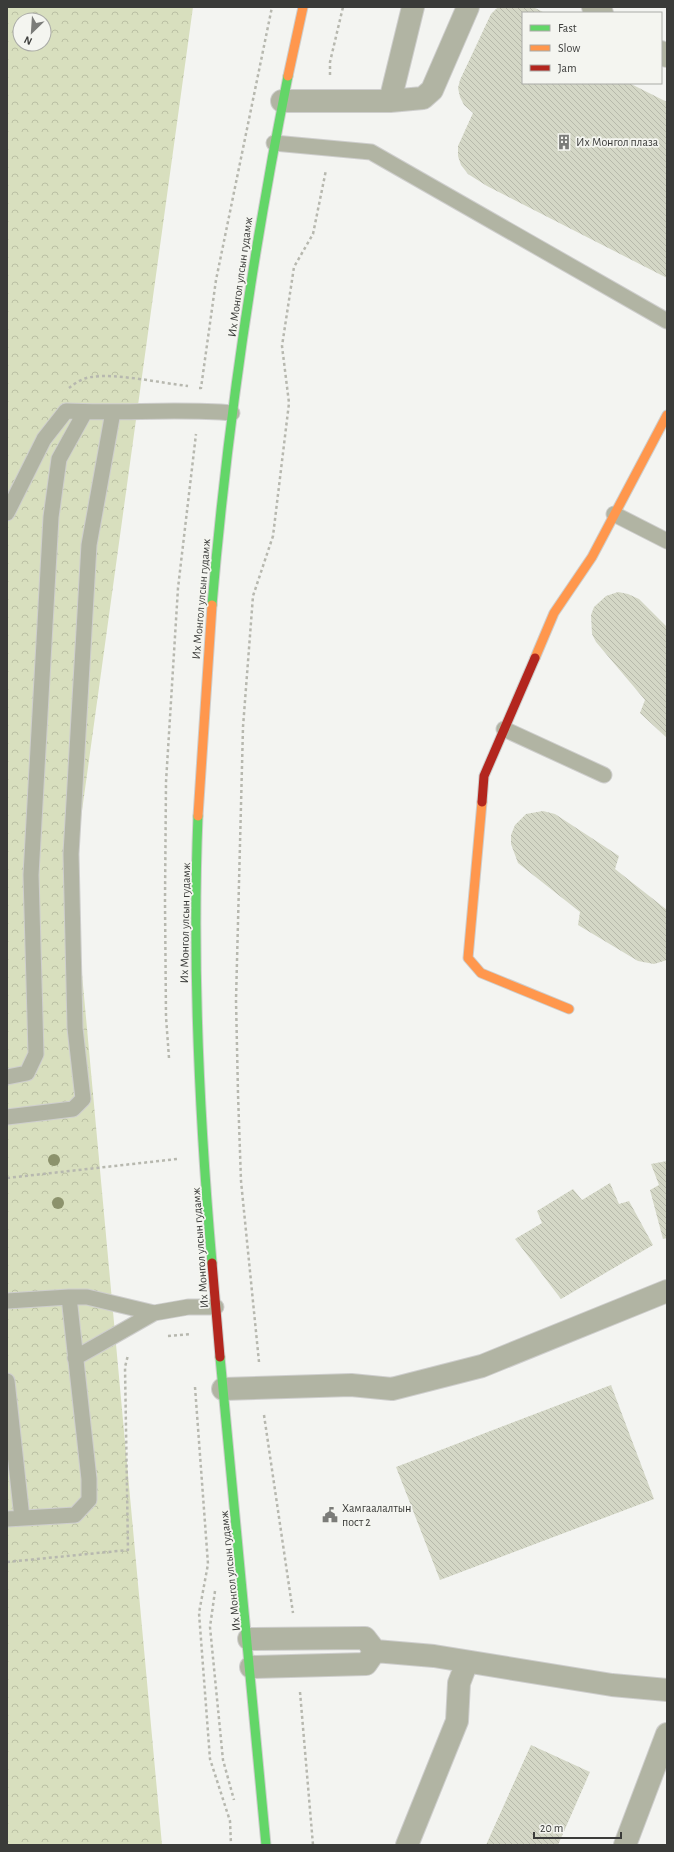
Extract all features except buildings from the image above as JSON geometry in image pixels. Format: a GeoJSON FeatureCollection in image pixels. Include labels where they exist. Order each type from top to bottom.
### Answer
{"type":"FeatureCollection","features":[{"type":"Feature","properties":{"kind":"main road","name":"Их Монгол улсын гудамж"},"geometry":{"type":"LineString","coordinates":[[266,1845],[251,1667],[216,1307],[200,1079],[196,936],[200,785],[209,624],[232,413],[259,225],[282,101],[303,7]]}},
{"type":"Feature","properties":{"kind":"main road"},"geometry":{"type":"LineString","coordinates":[[569,1009],[481,973],[468,958],[484,776],[554,613],[592,557],[667,415]]}},
{"type":"Feature","properties":{"kind":"street"},"geometry":{"type":"LineString","coordinates":[[390,101],[413,7]]}},
{"type":"Feature","properties":{"kind":"street"},"geometry":{"type":"LineString","coordinates":[[282,101],[390,101],[422,98],[432,90],[468,7]]}},
{"type":"Feature","properties":{"kind":"street"},"geometry":{"type":"LineString","coordinates":[[223,1388],[351,1385],[392,1389],[482,1366],[667,1291]]}},
{"type":"Feature","properties":{"kind":"street"},"geometry":{"type":"LineString","coordinates":[[248,1639],[296,1637],[365,1638],[376,1651],[434,1656],[612,1685],[667,1690]]}},
{"type":"Feature","properties":{"kind":"street"},"geometry":{"type":"LineString","coordinates":[[251,1667],[298,1667],[366,1664],[376,1651]]}},
{"type":"Feature","properties":{"kind":"street"},"geometry":{"type":"LineString","coordinates":[[408,1845],[457,1721],[459,1683],[467,1662]]}},
{"type":"Feature","properties":{"kind":"street"},"geometry":{"type":"LineString","coordinates":[[625,1845],[667,1734]]}},
{"type":"Feature","properties":{"kind":"lane"},"geometry":{"type":"LineString","coordinates":[[274,143],[371,152],[667,322]]}},
{"type":"Feature","properties":{"kind":"lane"},"geometry":{"type":"LineString","coordinates":[[7,513],[49,433],[66,411],[113,412],[198,410],[232,413]]}},
{"type":"Feature","properties":{"kind":"lane"},"geometry":{"type":"LineString","coordinates":[[7,1077],[27,1073],[36,1054],[31,875],[51,517],[59,459],[85,412]]}},
{"type":"Feature","properties":{"kind":"lane"},"geometry":{"type":"LineString","coordinates":[[7,1117],[73,1109],[83,1099],[75,1028],[71,854],[89,545],[113,412]]}},
{"type":"Feature","properties":{"kind":"lane"},"geometry":{"type":"LineString","coordinates":[[614,514],[667,541]]}},
{"type":"Feature","properties":{"kind":"lane"},"geometry":{"type":"LineString","coordinates":[[504,729],[604,775]]}},
{"type":"Feature","properties":{"kind":"lane"},"geometry":{"type":"LineString","coordinates":[[7,1519],[75,1515],[89,1500],[89,1479],[69,1297]]}},
{"type":"Feature","properties":{"kind":"lane"},"geometry":{"type":"LineString","coordinates":[[7,1301],[87,1297],[154,1313]]}},
{"type":"Feature","properties":{"kind":"lane"},"geometry":{"type":"LineString","coordinates":[[75,1358],[154,1313],[188,1307],[216,1307]]}},
{"type":"Feature","properties":{"kind":"lane"},"geometry":{"type":"LineString","coordinates":[[7,1381],[22,1518]]}},
{"type":"Feature","properties":{"kind":"path"},"geometry":{"type":"LineString","coordinates":[[68,389],[74,384],[89,377],[104,376],[201,388],[216,280],[272,7]]}},
{"type":"Feature","properties":{"kind":"path"},"geometry":{"type":"LineString","coordinates":[[329,100],[330,62],[343,7]]}},
{"type":"Feature","properties":{"kind":"path"},"geometry":{"type":"LineString","coordinates":[[296,1637],[263,1412],[262,1387],[241,1181],[236,992],[243,727],[253,596],[273,536],[289,403],[282,346],[294,267],[313,234],[327,167],[327,147]]}},
{"type":"Feature","properties":{"kind":"path"},"geometry":{"type":"LineString","coordinates":[[7,1178],[181,1158]]}},
{"type":"Feature","properties":{"kind":"path"},"geometry":{"type":"LineString","coordinates":[[161,1336],[191,1334],[191,1342]]}},
{"type":"Feature","properties":{"kind":"path"},"geometry":{"type":"LineString","coordinates":[[7,1562],[128,1550],[125,1367],[128,1353]]}},
{"type":"Feature","properties":{"kind":"path"},"geometry":{"type":"LineString","coordinates":[[194,1381],[208,1564],[199,1613],[210,1759],[230,1821],[231,1845]]}},
{"type":"Feature","properties":{"kind":"path"},"geometry":{"type":"LineString","coordinates":[[298,1667],[313,1845]]}},
{"type":"Feature","properties":{"kind":"green space"},"geometry":{"type":"Polygon","coordinates":[[[7,7],[193,7],[73,876],[162,1845],[7,1845],[7,7]]]}},
{"type":"Feature","properties":{"kind":"traffic: fast"},"geometry":{"type":"LineString","coordinates":[[212,605],[225,472],[242,339],[263,207],[288,76]]}},
{"type":"Feature","properties":{"kind":"traffic: fast"},"geometry":{"type":"LineString","coordinates":[[198,816],[196,872],[196,984],[203,1151],[212,1263]]}},
{"type":"Feature","properties":{"kind":"traffic: fast"},"geometry":{"type":"LineString","coordinates":[[220,1357],[266,1845]]}},
{"type":"Feature","properties":{"kind":"traffic: slow"},"geometry":{"type":"LineString","coordinates":[[288,76],[303,7]]}},
{"type":"Feature","properties":{"kind":"traffic: slow"},"geometry":{"type":"LineString","coordinates":[[535,658],[554,613],[592,557],[667,415]]}},
{"type":"Feature","properties":{"kind":"traffic: slow"},"geometry":{"type":"LineString","coordinates":[[198,816],[212,605]]}},
{"type":"Feature","properties":{"kind":"traffic: slow"},"geometry":{"type":"LineString","coordinates":[[482,802],[468,958],[481,973],[569,1009]]}},
{"type":"Feature","properties":{"kind":"traffic: jam"},"geometry":{"type":"LineString","coordinates":[[482,802],[484,776],[535,658]]}},
{"type":"Feature","properties":{"kind":"traffic: jam"},"geometry":{"type":"LineString","coordinates":[[212,1263],[220,1357]]}},
{"type":"Feature","properties":{"kind":"place","name":"Их Монгол плаза"},"geometry":{"type":"Point","coordinates":[564,142]}},
{"type":"Feature","properties":{"kind":"place","name":"Хамгаалалтын пост 2"},"geometry":{"type":"Point","coordinates":[330,1515]}}]}
